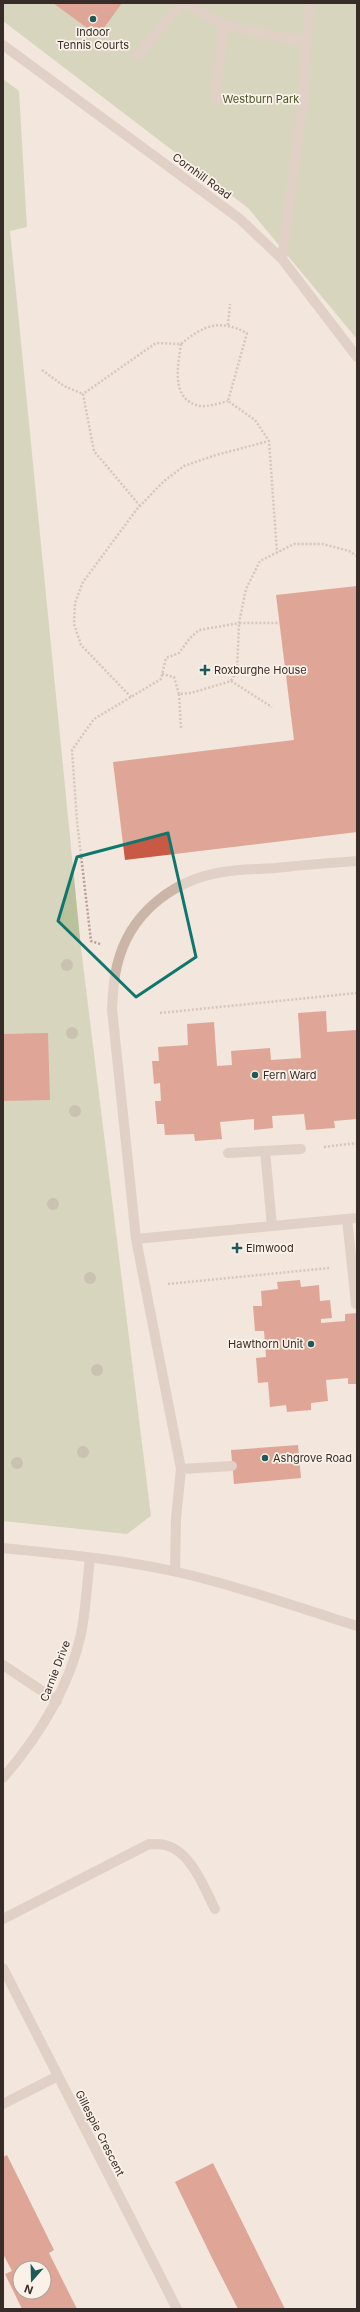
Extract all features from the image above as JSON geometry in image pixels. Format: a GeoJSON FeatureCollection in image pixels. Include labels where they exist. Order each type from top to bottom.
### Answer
{"type":"FeatureCollection","features":[{"type":"Feature","properties":{"kind":"street"},"geometry":{"type":"LineString","coordinates":[[137,56],[182,3]]}},
{"type":"Feature","properties":{"kind":"street"},"geometry":{"type":"LineString","coordinates":[[186,3],[223,25],[306,42]]}},
{"type":"Feature","properties":{"kind":"street"},"geometry":{"type":"LineString","coordinates":[[282,259],[305,84],[306,42],[310,3]]}},
{"type":"Feature","properties":{"kind":"street"},"geometry":{"type":"LineString","coordinates":[[216,100],[223,25]]}},
{"type":"Feature","properties":{"kind":"street","name":"Cornhill Road"},"geometry":{"type":"LineString","coordinates":[[3,46],[240,219],[282,259],[357,357]]}},
{"type":"Feature","properties":{"kind":"street"},"geometry":{"type":"LineString","coordinates":[[176,1572],[176,1518],[181,1469],[136,1239],[112,1009],[114,981],[120,954],[133,929],[147,909],[162,895],[199,879],[223,872],[357,861]]}},
{"type":"Feature","properties":{"kind":"street"},"geometry":{"type":"LineString","coordinates":[[228,1153],[301,1149]]}},
{"type":"Feature","properties":{"kind":"street"},"geometry":{"type":"LineString","coordinates":[[265,1151],[272,1226]]}},
{"type":"Feature","properties":{"kind":"street"},"geometry":{"type":"LineString","coordinates":[[136,1239],[352,1218],[352,1266],[356,1304]]}},
{"type":"Feature","properties":{"kind":"street"},"geometry":{"type":"LineString","coordinates":[[181,1469],[232,1466]]}},
{"type":"Feature","properties":{"kind":"street"},"geometry":{"type":"LineString","coordinates":[[3,1548],[90,1558],[176,1572],[239,1588],[357,1626]]}},
{"type":"Feature","properties":{"kind":"street","name":"Carnie Drive"},"geometry":{"type":"LineString","coordinates":[[3,1778],[32,1744],[57,1701],[81,1634],[90,1558]]}},
{"type":"Feature","properties":{"kind":"street"},"geometry":{"type":"LineString","coordinates":[[3,1665],[57,1701]]}},
{"type":"Feature","properties":{"kind":"street"},"geometry":{"type":"LineString","coordinates":[[3,1919],[149,1844],[165,1845],[181,1854],[191,1865],[215,1909]]}},
{"type":"Feature","properties":{"kind":"street","name":"Gillespie Crescent"},"geometry":{"type":"LineString","coordinates":[[3,1968],[177,2309]]}},
{"type":"Feature","properties":{"kind":"street"},"geometry":{"type":"LineString","coordinates":[[3,2104],[58,2076]]}},
{"type":"Feature","properties":{"kind":"path"},"geometry":{"type":"LineString","coordinates":[[228,325],[230,304]]}},
{"type":"Feature","properties":{"kind":"path"},"geometry":{"type":"LineString","coordinates":[[228,401],[247,333],[228,325],[218,325],[195,332],[181,344],[178,369],[179,388],[183,396],[200,406],[228,401],[255,420],[269,441],[277,553]]}},
{"type":"Feature","properties":{"kind":"path"},"geometry":{"type":"LineString","coordinates":[[83,394],[156,343],[181,344]]}},
{"type":"Feature","properties":{"kind":"path"},"geometry":{"type":"LineString","coordinates":[[42,370],[64,386],[83,394]]}},
{"type":"Feature","properties":{"kind":"path"},"geometry":{"type":"LineString","coordinates":[[83,394],[94,451],[140,506]]}},
{"type":"Feature","properties":{"kind":"path"},"geometry":{"type":"LineString","coordinates":[[131,697],[81,645],[74,624],[75,603],[83,582],[140,506],[164,481],[184,466],[216,455],[269,441]]}},
{"type":"Feature","properties":{"kind":"path"},"geometry":{"type":"LineString","coordinates":[[179,694],[191,693],[231,681],[237,671],[239,623],[246,589],[260,561],[294,544],[323,544],[350,551],[357,556]]}},
{"type":"Feature","properties":{"kind":"path"},"geometry":{"type":"LineString","coordinates":[[120,954],[91,940],[76,814],[72,750],[94,719],[161,679],[166,658],[179,653],[190,638],[199,630],[239,623],[280,623]]}},
{"type":"Feature","properties":{"kind":"path"},"geometry":{"type":"LineString","coordinates":[[162,674],[174,677],[179,694],[180,728]]}},
{"type":"Feature","properties":{"kind":"path"},"geometry":{"type":"LineString","coordinates":[[231,681],[272,707]]}},
{"type":"Feature","properties":{"kind":"path"},"geometry":{"type":"LineString","coordinates":[[160,1013],[357,993]]}},
{"type":"Feature","properties":{"kind":"path"},"geometry":{"type":"LineString","coordinates":[[301,1149],[357,1144]]}},
{"type":"Feature","properties":{"kind":"path"},"geometry":{"type":"LineString","coordinates":[[145,1286],[352,1266]]}},
{"type":"Feature","properties":{"kind":"highlighted area"},"geometry":{"type":"Polygon","coordinates":[[[168,833],[196,957],[136,997],[58,921],[77,857],[168,833]]]}},
{"type":"Feature","properties":{"kind":"green space","name":"Westburn Park"},"geometry":{"type":"Polygon","coordinates":[[[3,3],[357,3],[357,339],[248,208],[3,21],[3,3]]]}},
{"type":"Feature","properties":{"kind":"green space"},"geometry":{"type":"Polygon","coordinates":[[[3,79],[19,91],[27,227],[10,231],[81,948],[151,1516],[127,1534],[3,1521],[3,79]]]}},
{"type":"Feature","properties":{"kind":"building","name":"Indoor Tennis Courts"},"geometry":{"type":"Polygon","coordinates":[[[53,3],[122,3],[98,36],[53,3]]]}},
{"type":"Feature","properties":{"kind":"building","name":"Roxburghe House"},"geometry":{"type":"Polygon","coordinates":[[[357,586],[357,832],[125,860],[113,762],[294,740],[276,595],[357,586]]]}},
{"type":"Feature","properties":{"kind":"building","name":"Fern Ward"},"geometry":{"type":"Polygon","coordinates":[[[326,1011],[327,1032],[356,1030],[357,1119],[334,1121],[335,1128],[306,1130],[304,1114],[272,1116],[273,1128],[254,1130],[254,1119],[220,1122],[222,1139],[195,1141],[194,1134],[165,1135],[164,1124],[157,1124],[155,1101],[161,1101],[160,1083],[154,1084],[152,1061],[159,1061],[158,1047],[188,1045],[187,1024],[214,1022],[217,1066],[232,1065],[231,1051],[270,1048],[271,1060],[301,1058],[298,1013],[326,1011]]]}},
{"type":"Feature","properties":{"kind":"building"},"geometry":{"type":"Polygon","coordinates":[[[48,1033],[50,1100],[3,1101],[3,1034],[48,1033]]]}},
{"type":"Feature","properties":{"kind":"building","name":"Hawthorn Unit"},"geometry":{"type":"Polygon","coordinates":[[[300,1280],[301,1287],[319,1285],[320,1301],[330,1300],[332,1318],[321,1319],[321,1323],[345,1321],[345,1314],[357,1313],[357,1384],[348,1384],[348,1378],[326,1380],[328,1401],[311,1403],[311,1410],[287,1412],[286,1405],[270,1407],[268,1382],[258,1383],[256,1358],[266,1357],[264,1331],[255,1331],[253,1306],[262,1306],[261,1291],[278,1289],[277,1282],[300,1280]]]}},
{"type":"Feature","properties":{"kind":"building","name":"Ashgrove Road"},"geometry":{"type":"Polygon","coordinates":[[[298,1445],[301,1478],[234,1484],[231,1450],[298,1445]]]}},
{"type":"Feature","properties":{"kind":"building"},"geometry":{"type":"Polygon","coordinates":[[[7,2155],[54,2250],[49,2253],[77,2309],[22,2309],[18,2300],[52,2300],[52,2260],[12,2260],[12,2271],[3,2254],[3,2157],[7,2155]]]}},
{"type":"Feature","properties":{"kind":"building"},"geometry":{"type":"Polygon","coordinates":[[[213,2163],[285,2309],[238,2309],[214,2262],[175,2182],[213,2163]]]}},
{"type":"Feature","properties":{"kind":"building"},"geometry":{"type":"Polygon","coordinates":[[[12,2271],[12,2288],[5,2274],[12,2271]]]}},
{"type":"Feature","properties":{"kind":"place","name":"Indoor Tennis Courts"},"geometry":{"type":"Point","coordinates":[93,19]}},
{"type":"Feature","properties":{"kind":"place","name":"Roxburghe House"},"geometry":{"type":"Point","coordinates":[205,670]}},
{"type":"Feature","properties":{"kind":"place","name":"Fern Ward"},"geometry":{"type":"Point","coordinates":[255,1075]}},
{"type":"Feature","properties":{"kind":"place","name":"Elmwood"},"geometry":{"type":"Point","coordinates":[237,1248]}},
{"type":"Feature","properties":{"kind":"place","name":"Hawthorn Unit"},"geometry":{"type":"Point","coordinates":[311,1344]}},
{"type":"Feature","properties":{"kind":"place","name":"Ashgrove Road"},"geometry":{"type":"Point","coordinates":[265,1458]}}]}
